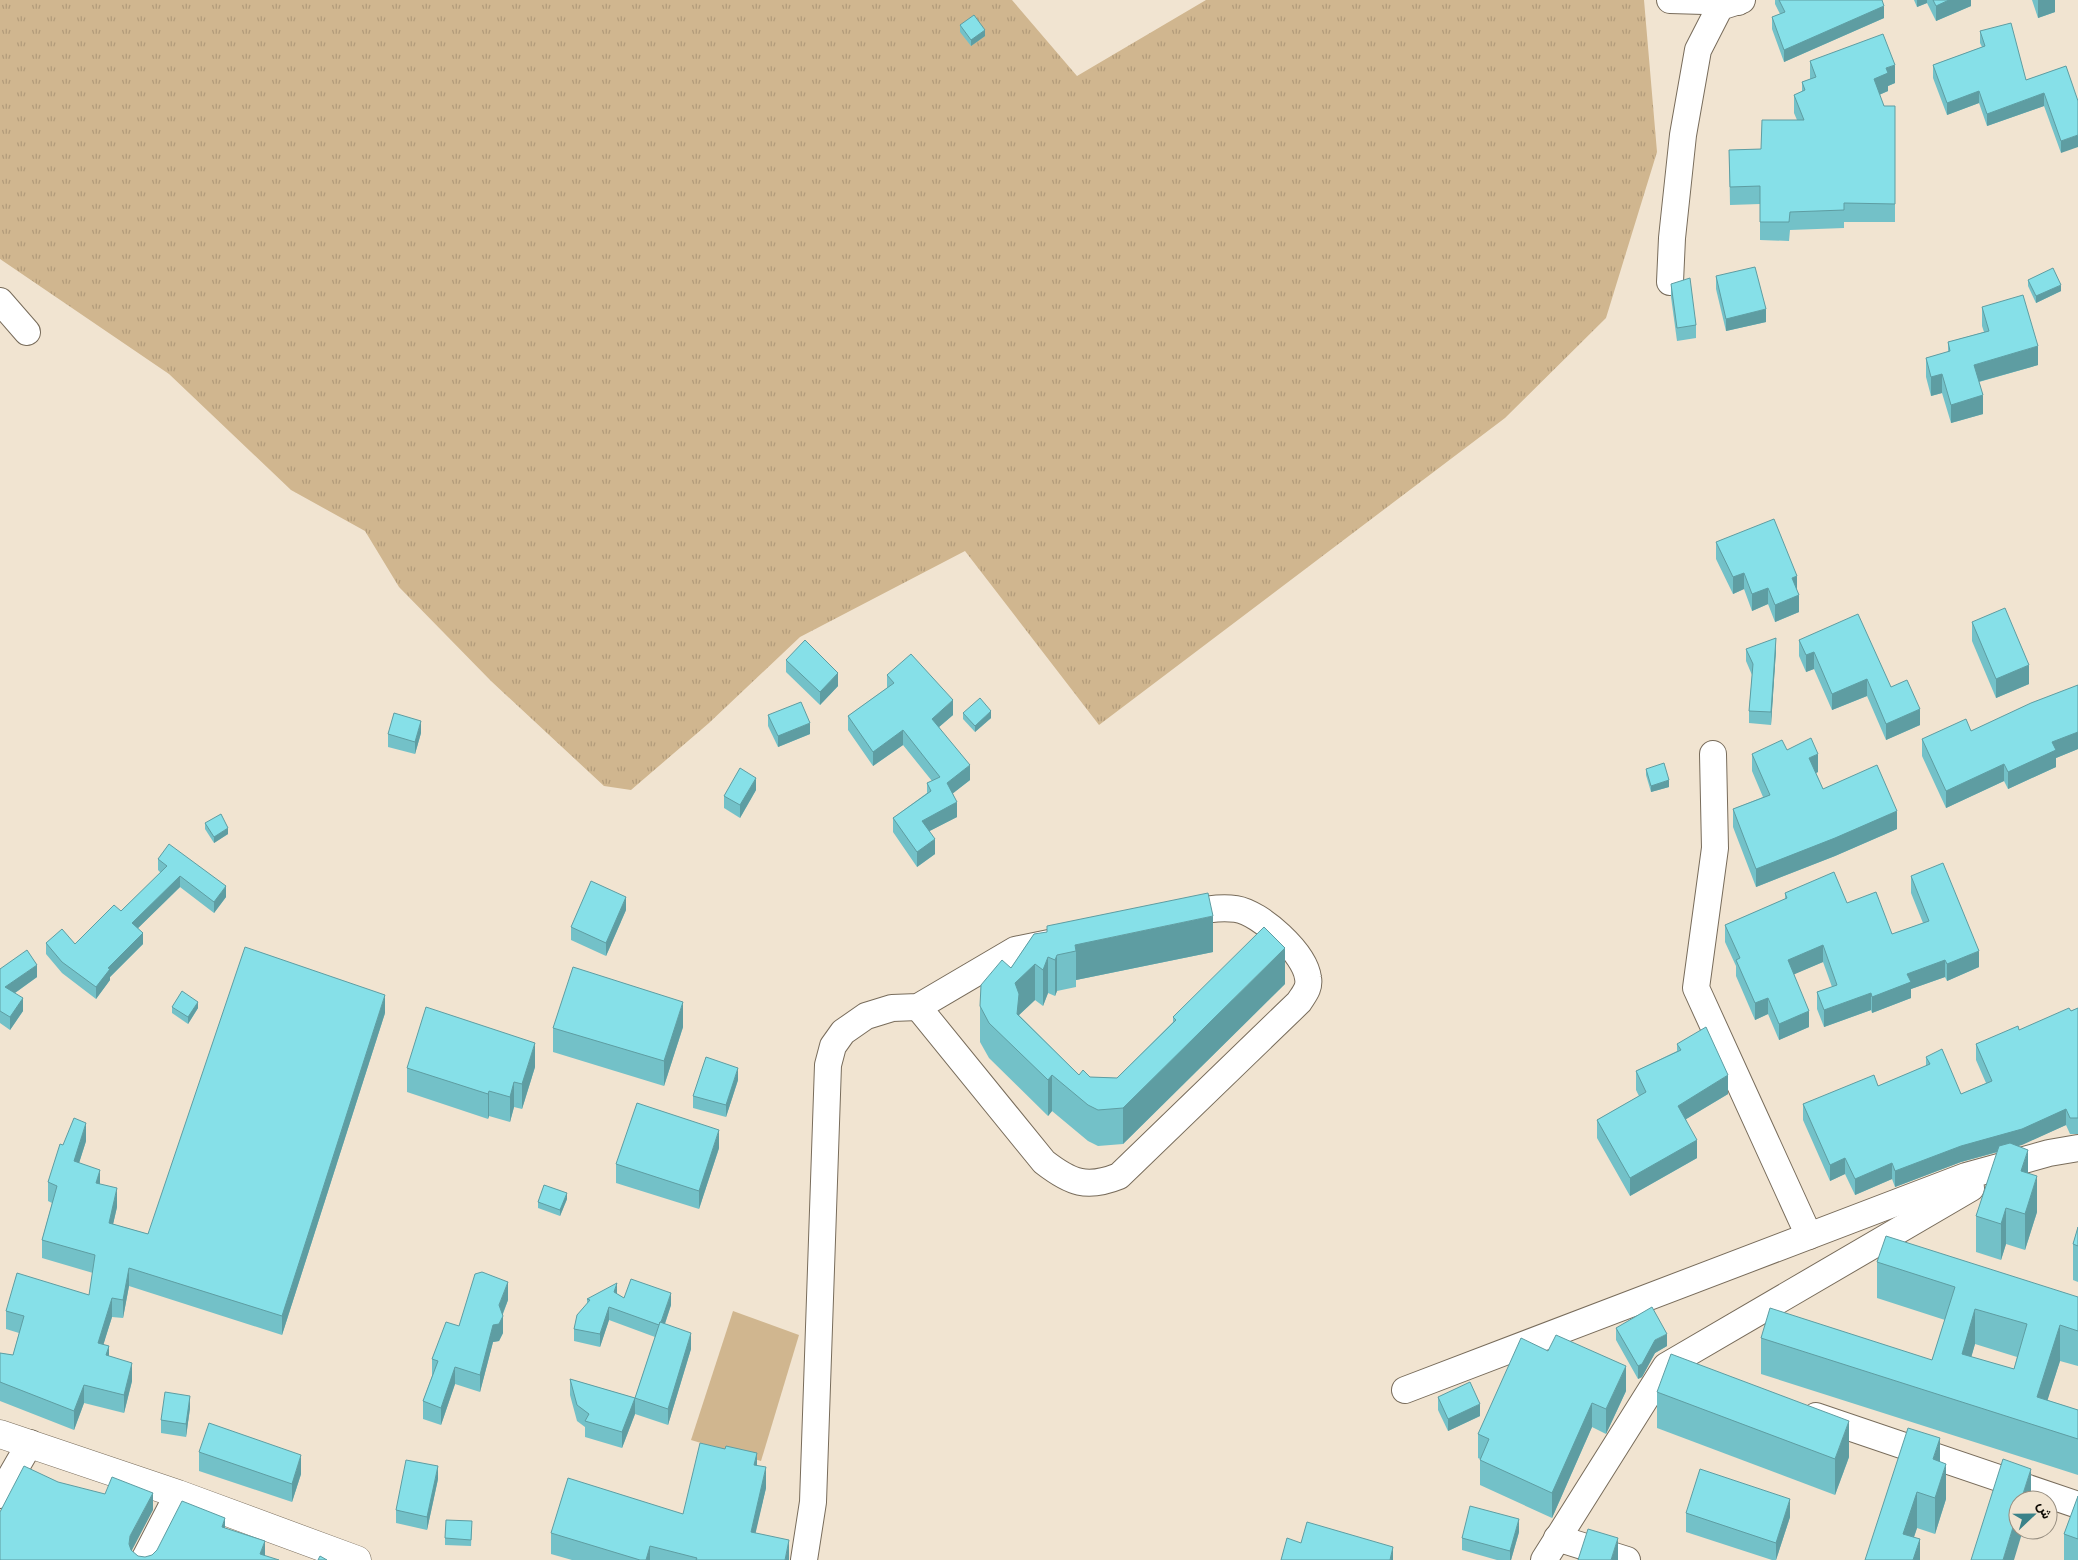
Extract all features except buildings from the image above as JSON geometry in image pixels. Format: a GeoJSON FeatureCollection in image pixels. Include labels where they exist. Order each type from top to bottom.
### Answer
{"type":"FeatureCollection","features":[{"type":"Feature","properties":{"kind":"main road"},"geometry":{"type":"LineString","coordinates":[[0,1434],[178,1494],[318,1553],[357,1560]]}},
{"type":"Feature","properties":{"kind":"street"},"geometry":{"type":"LineString","coordinates":[[1670,0],[1740,1]]}},
{"type":"Feature","properties":{"kind":"street"},"geometry":{"type":"LineString","coordinates":[[1670,282],[1683,135],[1698,50],[1720,8],[1740,1]]}},
{"type":"Feature","properties":{"kind":"street"},"geometry":{"type":"LineString","coordinates":[[0,301],[27,332]]}},
{"type":"Feature","properties":{"kind":"street"},"geometry":{"type":"LineString","coordinates":[[1713,754],[1715,848],[1696,988],[1809,1236]]}},
{"type":"Feature","properties":{"kind":"street"},"geometry":{"type":"LineString","coordinates":[[918,1007],[1044,1162],[1061,1175],[1082,1182],[1100,1184],[1119,1176],[1299,1002],[1308,988],[1308,978],[1304,966],[1281,936],[1264,922],[1238,909],[1216,908],[1149,922]]}},
{"type":"Feature","properties":{"kind":"street"},"geometry":{"type":"LineString","coordinates":[[804,1560],[813,1502],[828,1065],[833,1046],[843,1032],[866,1016],[892,1008],[918,1007],[1015,950],[1082,936]]}},
{"type":"Feature","properties":{"kind":"street"},"geometry":{"type":"LineString","coordinates":[[1405,1390],[1966,1176],[2049,1153],[2078,1148]]}},
{"type":"Feature","properties":{"kind":"street"},"geometry":{"type":"LineString","coordinates":[[1544,1560],[1666,1366],[2012,1163]]}},
{"type":"Feature","properties":{"kind":"street"},"geometry":{"type":"LineString","coordinates":[[1666,1366],[1694,1376]]}},
{"type":"Feature","properties":{"kind":"street"},"geometry":{"type":"LineString","coordinates":[[1797,1410],[2078,1505]]}},
{"type":"Feature","properties":{"kind":"street"},"geometry":{"type":"LineString","coordinates":[[0,1495],[30,1444]]}},
{"type":"Feature","properties":{"kind":"street"},"geometry":{"type":"LineString","coordinates":[[144,1560],[178,1494]]}},
{"type":"Feature","properties":{"kind":"street"},"geometry":{"type":"LineString","coordinates":[[1557,1538],[1628,1560]]}},
{"type":"Feature","properties":{"kind":"green space"},"geometry":{"type":"Polygon","coordinates":[[[0,0],[1012,0],[1077,76],[1206,0],[1644,0],[1657,152],[1606,318],[1505,418],[1099,725],[965,551],[800,637],[709,723],[631,790],[604,786],[491,681],[399,587],[365,531],[291,490],[169,374],[0,259],[0,0]]]}},
{"type":"Feature","properties":{"kind":"green space"},"geometry":{"type":"Polygon","coordinates":[[[733,1311],[799,1335],[761,1461],[691,1440],[733,1311]]]}}]}
